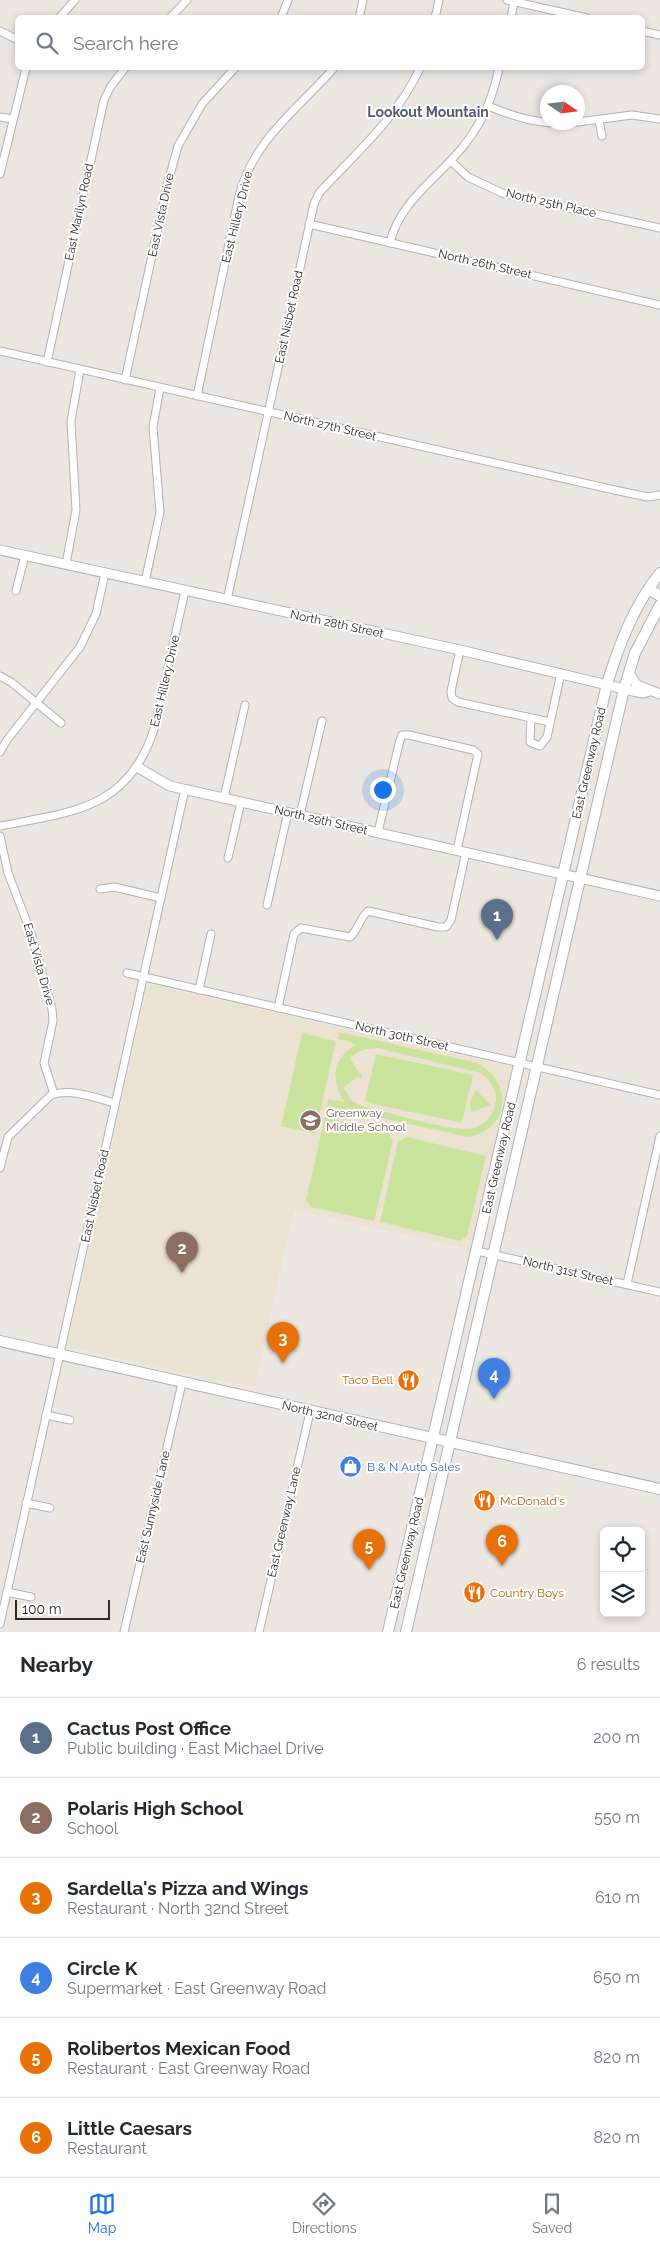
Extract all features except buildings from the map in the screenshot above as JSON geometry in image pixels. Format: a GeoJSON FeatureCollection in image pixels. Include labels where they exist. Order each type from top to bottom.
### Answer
{"type":"FeatureCollection","features":[{"type":"Feature","properties":{"kind":"main road","name":"East Greenway Road"},"geometry":{"type":"LineString","coordinates":[[388,1632],[521,1063],[607,684],[621,642],[633,616],[660,573]]}},
{"type":"Feature","properties":{"kind":"main road"},"geometry":{"type":"LineString","coordinates":[[649,589],[660,596]]}},
{"type":"Feature","properties":{"kind":"main road","name":"East Greenway Road"},"geometry":{"type":"LineString","coordinates":[[406,1632],[624,689],[647,626],[660,605]]}},
{"type":"Feature","properties":{"kind":"main road"},"geometry":{"type":"LineString","coordinates":[[592,752],[608,758]]}},
{"type":"Feature","properties":{"kind":"main road"},"geometry":{"type":"LineString","coordinates":[[457,1334],[474,1338]]}},
{"type":"Feature","properties":{"kind":"main road","name":"North 32nd Street"},"geometry":{"type":"LineString","coordinates":[[0,1341],[433,1440],[660,1489]]}},
{"type":"Feature","properties":{"kind":"main road"},"geometry":{"type":"LineString","coordinates":[[410,1540],[426,1546]]}},
{"type":"Feature","properties":{"kind":"street"},"geometry":{"type":"LineString","coordinates":[[62,15],[75,0]]}},
{"type":"Feature","properties":{"kind":"street"},"geometry":{"type":"LineString","coordinates":[[173,15],[186,0]]}},
{"type":"Feature","properties":{"kind":"street"},"geometry":{"type":"LineString","coordinates":[[282,15],[288,0]]}},
{"type":"Feature","properties":{"kind":"street"},"geometry":{"type":"LineString","coordinates":[[360,15],[363,0]]}},
{"type":"Feature","properties":{"kind":"street"},"geometry":{"type":"LineString","coordinates":[[435,15],[439,0]]}},
{"type":"Feature","properties":{"kind":"street"},"geometry":{"type":"LineString","coordinates":[[511,15],[511,1],[576,15]]}},
{"type":"Feature","properties":{"kind":"street"},"geometry":{"type":"LineString","coordinates":[[0,30],[15,38]]}},
{"type":"Feature","properties":{"kind":"street"},"geometry":{"type":"LineString","coordinates":[[645,32],[660,35]]}},
{"type":"Feature","properties":{"kind":"street"},"geometry":{"type":"LineString","coordinates":[[0,174],[25,70]]}},
{"type":"Feature","properties":{"kind":"street","name":"East Marilyn Road"},"geometry":{"type":"LineString","coordinates":[[47,362],[102,108],[111,86],[123,70]]}},
{"type":"Feature","properties":{"kind":"street","name":"East Vista Drive"},"geometry":{"type":"LineString","coordinates":[[126,380],[168,182],[178,146],[185,130],[202,104],[233,70]]}},
{"type":"Feature","properties":{"kind":"street","name":"East Hillery Drive"},"geometry":{"type":"LineString","coordinates":[[197,396],[239,196],[248,167],[262,145],[332,70]]}},
{"type":"Feature","properties":{"kind":"street","name":"East Nisbet Road"},"geometry":{"type":"LineString","coordinates":[[227,600],[314,204],[319,193],[393,113],[410,88],[419,70]]}},
{"type":"Feature","properties":{"kind":"street"},"geometry":{"type":"LineString","coordinates":[[390,243],[395,224],[402,212],[451,161],[475,130],[488,106],[499,70]]}},
{"type":"Feature","properties":{"kind":"street"},"geometry":{"type":"LineString","coordinates":[[488,106],[529,120],[540,121]]}},
{"type":"Feature","properties":{"kind":"street"},"geometry":{"type":"LineString","coordinates":[[585,121],[632,115],[660,119]]}},
{"type":"Feature","properties":{"kind":"street"},"geometry":{"type":"LineString","coordinates":[[0,117],[12,119]]}},
{"type":"Feature","properties":{"kind":"street"},"geometry":{"type":"LineString","coordinates":[[599,120],[602,136]]}},
{"type":"Feature","properties":{"kind":"street","name":"North 25th Place"},"geometry":{"type":"LineString","coordinates":[[451,161],[468,177],[497,191],[660,227]]}},
{"type":"Feature","properties":{"kind":"street","name":"North 26th Street"},"geometry":{"type":"LineString","coordinates":[[309,224],[660,305]]}},
{"type":"Feature","properties":{"kind":"street","name":"North 27th Street"},"geometry":{"type":"LineString","coordinates":[[0,352],[628,493],[648,497],[660,494]]}},
{"type":"Feature","properties":{"kind":"street"},"geometry":{"type":"LineString","coordinates":[[66,564],[76,510],[70,421],[80,370]]}},
{"type":"Feature","properties":{"kind":"street"},"geometry":{"type":"LineString","coordinates":[[145,582],[160,512],[154,427],[160,388]]}},
{"type":"Feature","properties":{"kind":"street","name":"North 28th Street"},"geometry":{"type":"LineString","coordinates":[[0,550],[460,650],[642,693],[650,691]]}},
{"type":"Feature","properties":{"kind":"street"},"geometry":{"type":"LineString","coordinates":[[16,591],[25,555]]}},
{"type":"Feature","properties":{"kind":"street"},"geometry":{"type":"LineString","coordinates":[[0,752],[7,740],[86,638],[96,614],[105,574]]}},
{"type":"Feature","properties":{"kind":"street","name":"East Hillery Drive"},"geometry":{"type":"LineString","coordinates":[[137,767],[155,726],[184,591]]}},
{"type":"Feature","properties":{"kind":"street"},"geometry":{"type":"LineString","coordinates":[[460,650],[451,691],[452,698],[458,702],[550,722]]}},
{"type":"Feature","properties":{"kind":"street"},"geometry":{"type":"LineString","coordinates":[[531,718],[530,742],[540,746],[547,737],[561,673]]}},
{"type":"Feature","properties":{"kind":"street","name":"North 28th Street"},"geometry":{"type":"LineString","coordinates":[[629,673],[633,682],[660,694]]}},
{"type":"Feature","properties":{"kind":"street"},"geometry":{"type":"LineString","coordinates":[[0,676],[61,723]]}},
{"type":"Feature","properties":{"kind":"street"},"geometry":{"type":"LineString","coordinates":[[224,798],[245,705]]}},
{"type":"Feature","properties":{"kind":"street"},"geometry":{"type":"LineString","coordinates":[[300,815],[322,722]]}},
{"type":"Feature","properties":{"kind":"street"},"geometry":{"type":"LineString","coordinates":[[278,1008],[294,934],[301,928],[350,937],[356,932],[360,918],[368,911],[438,927],[446,926],[451,920],[478,754],[473,750],[402,735],[378,832]]}},
{"type":"Feature","properties":{"kind":"street"},"geometry":{"type":"LineString","coordinates":[[0,826],[84,808],[113,792],[137,767]]}},
{"type":"Feature","properties":{"kind":"street","name":"North 29th Street"},"geometry":{"type":"LineString","coordinates":[[137,767],[161,782],[185,789],[660,896]]}},
{"type":"Feature","properties":{"kind":"street","name":"East Nisbet Road"},"geometry":{"type":"LineString","coordinates":[[0,1624],[185,789]]}},
{"type":"Feature","properties":{"kind":"street"},"geometry":{"type":"LineString","coordinates":[[228,858],[241,802]]}},
{"type":"Feature","properties":{"kind":"street"},"geometry":{"type":"LineString","coordinates":[[267,905],[288,812]]}},
{"type":"Feature","properties":{"kind":"street","name":"East Vista Drive"},"geometry":{"type":"LineString","coordinates":[[0,836],[7,868],[31,933],[52,1009],[53,1021],[44,1063],[54,1094]]}},
{"type":"Feature","properties":{"kind":"street"},"geometry":{"type":"LineString","coordinates":[[100,889],[114,887],[161,898]]}},
{"type":"Feature","properties":{"kind":"street"},"geometry":{"type":"LineString","coordinates":[[199,990],[211,934]]}},
{"type":"Feature","properties":{"kind":"street"},"geometry":{"type":"LineString","coordinates":[[127,974],[144,978]]}},
{"type":"Feature","properties":{"kind":"street","name":"North 30th Street"},"geometry":{"type":"LineString","coordinates":[[144,978],[660,1094]]}},
{"type":"Feature","properties":{"kind":"street"},"geometry":{"type":"LineString","coordinates":[[0,1168],[3,1144],[12,1131],[43,1101],[54,1094],[71,1093],[115,1103]]}},
{"type":"Feature","properties":{"kind":"street"},"geometry":{"type":"LineString","coordinates":[[626,1284],[660,1136]]}},
{"type":"Feature","properties":{"kind":"street","name":"North 31st Street"},"geometry":{"type":"LineString","coordinates":[[477,1250],[660,1292]]}},
{"type":"Feature","properties":{"kind":"street","name":"East Sunnyside Lane"},"geometry":{"type":"LineString","coordinates":[[124,1632],[182,1383]]}},
{"type":"Feature","properties":{"kind":"street","name":"East Greenway Lane"},"geometry":{"type":"LineString","coordinates":[[259,1632],[310,1412]]}},
{"type":"Feature","properties":{"kind":"street"},"geometry":{"type":"LineString","coordinates":[[46,1415],[70,1420]]}},
{"type":"Feature","properties":{"kind":"street"},"geometry":{"type":"LineString","coordinates":[[26,1503],[50,1508]]}},
{"type":"Feature","properties":{"kind":"street"},"geometry":{"type":"LineString","coordinates":[[7,1592],[31,1597]]}},
{"type":"Feature","properties":{"kind":"shaded area","name":"Greenway Middle School"},"geometry":{"type":"Polygon","coordinates":[[[152,985],[511,1067],[513,1073],[472,1250],[294,1210],[254,1387],[178,1372],[71,1347],[69,1340],[147,989],[152,985]]]}},
{"type":"Feature","properties":{"kind":"green space"},"geometry":{"type":"Polygon","coordinates":[[[339,1032],[477,1063],[489,1071],[497,1082],[501,1093],[502,1105],[499,1116],[482,1133],[468,1137],[327,1106],[328,1099],[344,1102],[337,1085],[336,1070],[342,1056],[357,1044],[338,1039],[339,1032]],[[377,1048],[358,1052],[350,1058],[359,1073],[362,1074],[361,1078],[358,1077],[343,1087],[352,1101],[362,1106],[401,1116],[463,1129],[479,1126],[492,1114],[496,1101],[495,1092],[491,1083],[481,1073],[377,1048]]]}},
{"type":"Feature","properties":{"kind":"green space"},"geometry":{"type":"Polygon","coordinates":[[[302,1033],[336,1041],[315,1134],[281,1126],[302,1033]]]}},
{"type":"Feature","properties":{"kind":"green space"},"geometry":{"type":"Polygon","coordinates":[[[376,1054],[473,1075],[462,1123],[365,1102],[376,1054]]]}},
{"type":"Feature","properties":{"kind":"green space"},"geometry":{"type":"Polygon","coordinates":[[[476,1090],[491,1105],[471,1112],[470,1102],[476,1090]]]}},
{"type":"Feature","properties":{"kind":"green space"},"geometry":{"type":"Polygon","coordinates":[[[325,1117],[388,1132],[393,1141],[374,1221],[311,1207],[306,1200],[325,1117]]]}},
{"type":"Feature","properties":{"kind":"green space"},"geometry":{"type":"Polygon","coordinates":[[[407,1137],[486,1156],[467,1236],[460,1241],[380,1222],[398,1142],[407,1137]]]}},
{"type":"Feature","properties":{"kind":"place","name":"Cactus Post Office"},"geometry":{"type":"Point","coordinates":[497,940]}},
{"type":"Feature","properties":{"kind":"place","name":"Greenway Middle School"},"geometry":{"type":"Point","coordinates":[310,1120]}},
{"type":"Feature","properties":{"kind":"place","name":"Polaris High School"},"geometry":{"type":"Point","coordinates":[182,1273]}},
{"type":"Feature","properties":{"kind":"place","name":"Sardella's Pizza and Wings"},"geometry":{"type":"Point","coordinates":[283,1363]}},
{"type":"Feature","properties":{"kind":"place","name":"Taco Bell"},"geometry":{"type":"Point","coordinates":[409,1380]}},
{"type":"Feature","properties":{"kind":"place","name":"Circle K"},"geometry":{"type":"Point","coordinates":[494,1399]}},
{"type":"Feature","properties":{"kind":"place","name":"B & N Auto Sales"},"geometry":{"type":"Point","coordinates":[351,1467]}},
{"type":"Feature","properties":{"kind":"place","name":"McDonald's"},"geometry":{"type":"Point","coordinates":[484,1501]}},
{"type":"Feature","properties":{"kind":"place","name":"Little Caesars"},"geometry":{"type":"Point","coordinates":[502,1566]}},
{"type":"Feature","properties":{"kind":"place","name":"Rolibertos Mexican Food"},"geometry":{"type":"Point","coordinates":[369,1570]}},
{"type":"Feature","properties":{"kind":"place","name":"Country Boys"},"geometry":{"type":"Point","coordinates":[474,1593]}},
{"type":"Feature","properties":{"kind":"district","name":"Lookout Mountain"},"geometry":{"type":"Point","coordinates":[428,112]}}]}
